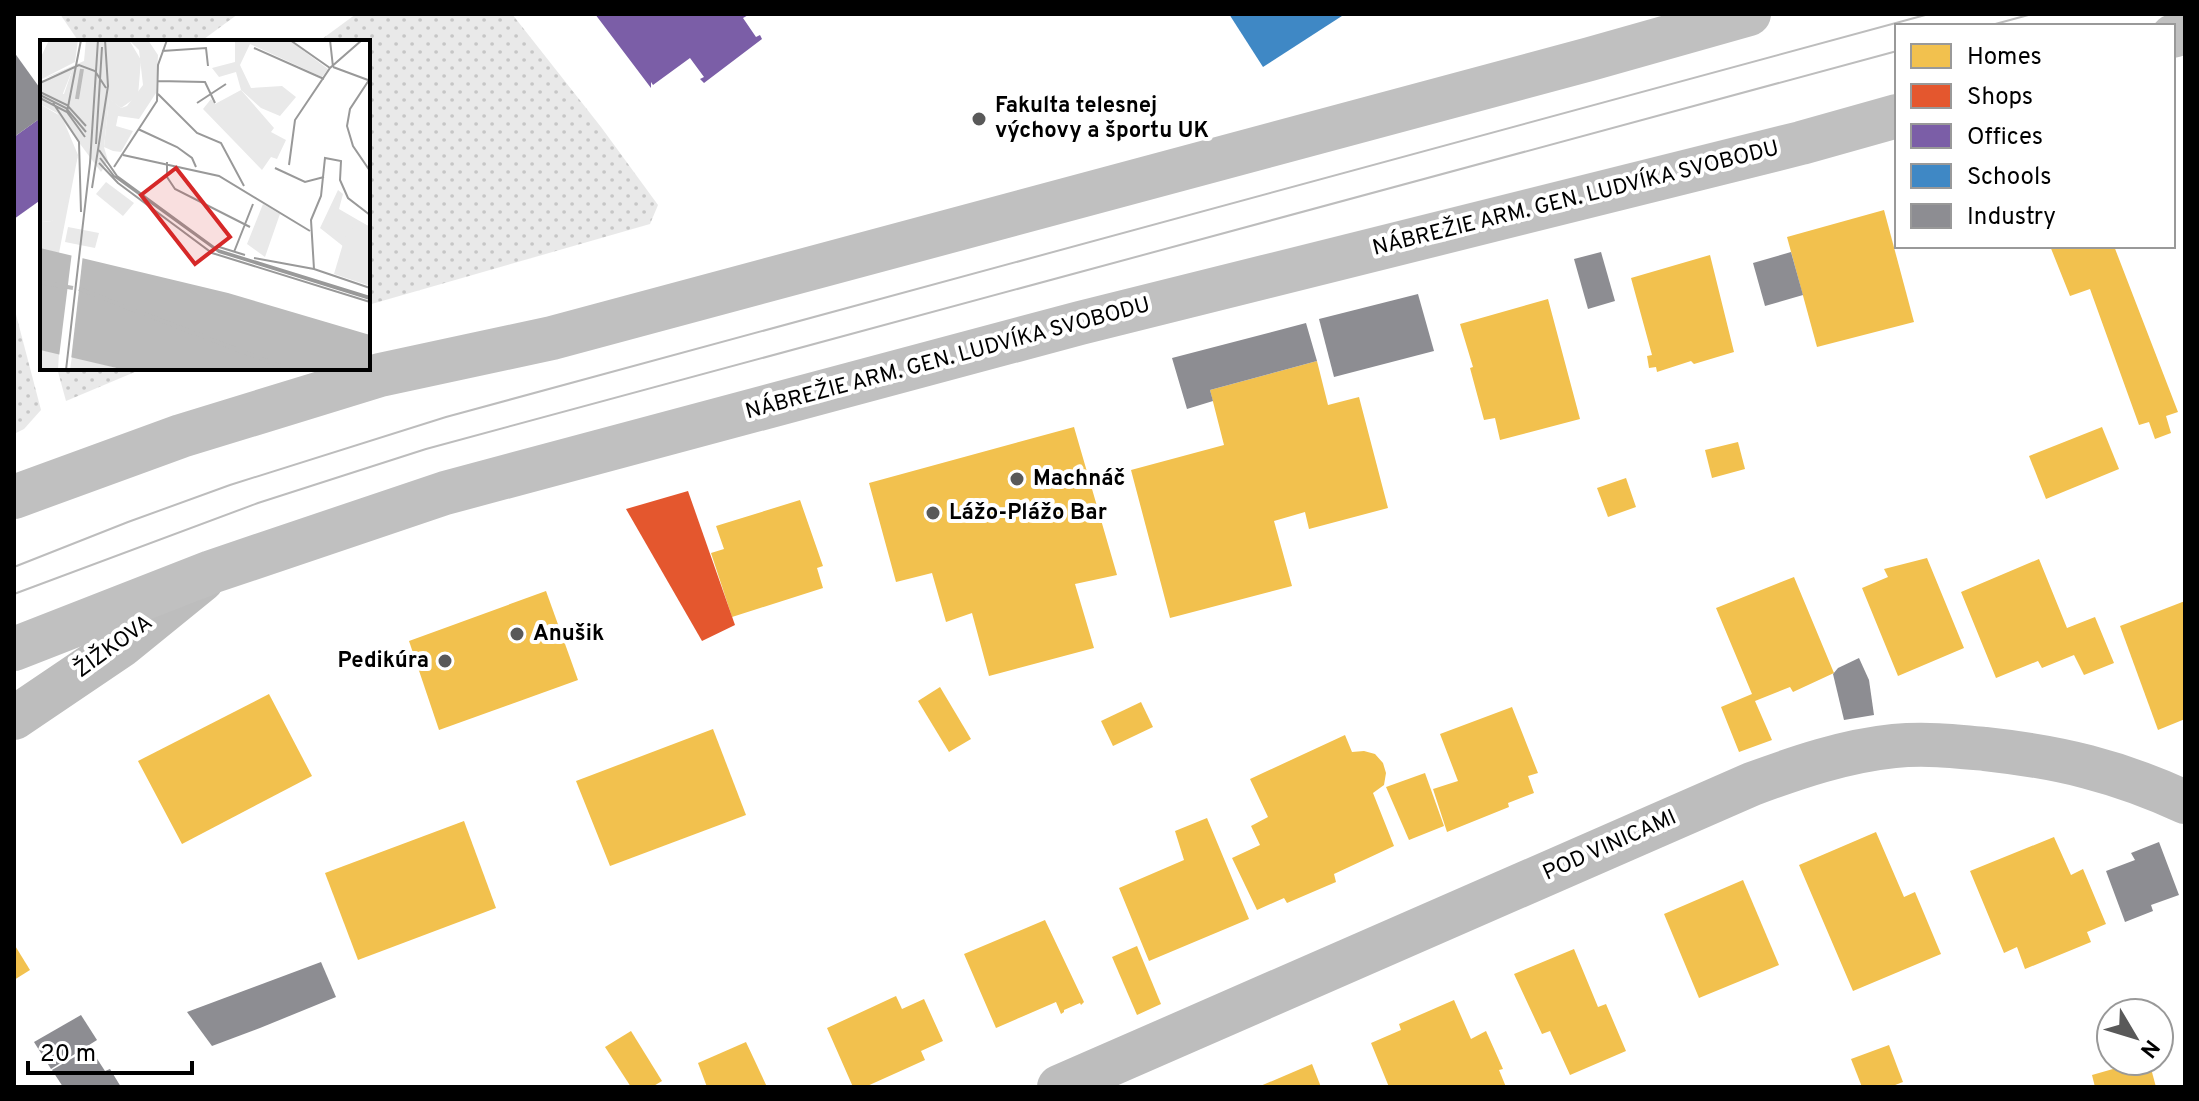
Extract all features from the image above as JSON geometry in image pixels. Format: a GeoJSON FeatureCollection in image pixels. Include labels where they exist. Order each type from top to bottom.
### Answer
{"type":"FeatureCollection","features":[{"type":"Feature","properties":{"kind":"main road"},"geometry":{"type":"LineString","coordinates":[[14,497],[181,436],[380,375],[552,338],[1749,14]]}},
{"type":"Feature","properties":{"kind":"main road","name":"NÁBREŽIE ARM. GEN. LUDVÍKA SVOBODU"},"geometry":{"type":"LineString","coordinates":[[14,649],[211,572],[445,493],[1080,323],[1801,143],[1895,117]]}},
{"type":"Feature","properties":{"kind":"street","name":"ŽIŽKOVA"},"geometry":{"type":"LineString","coordinates":[[14,718],[122,645],[211,572]]}},
{"type":"Feature","properties":{"kind":"street","name":"POD VINICAMI"},"geometry":{"type":"LineString","coordinates":[[1059,1087],[1738,790],[1800,766],[1892,746],[1935,744],[2066,761],[2111,772],[2185,802]]}},
{"type":"Feature","properties":{"kind":"shaded area"},"geometry":{"type":"Polygon","coordinates":[[[60,14],[238,14],[203,40],[78,40],[60,14]]]}},
{"type":"Feature","properties":{"kind":"shaded area"},"geometry":{"type":"Polygon","coordinates":[[[356,14],[512,14],[658,205],[650,224],[370,304],[370,40],[321,40],[356,14]]]}},
{"type":"Feature","properties":{"kind":"shaded area"},"geometry":{"type":"Polygon","coordinates":[[[14,307],[41,410],[24,429],[14,434],[14,307]]]}},
{"type":"Feature","properties":{"kind":"shaded area"},"geometry":{"type":"Polygon","coordinates":[[[58,370],[140,370],[66,401],[58,370]]]}},
{"type":"Feature","properties":{"kind":"building: Homes"},"geometry":{"type":"Polygon","coordinates":[[[1884,210],[1914,322],[1817,347],[1787,237],[1884,210]]]}},
{"type":"Feature","properties":{"kind":"building: Homes"},"geometry":{"type":"Polygon","coordinates":[[[2051,248],[2115,248],[2178,412],[2166,416],[2171,433],[2155,439],[2149,422],[2139,425],[2090,289],[2070,296],[2051,248]]]}},
{"type":"Feature","properties":{"kind":"building: Homes"},"geometry":{"type":"Polygon","coordinates":[[[1710,255],[1734,352],[1657,372],[1656,367],[1649,368],[1647,356],[1652,355],[1631,278],[1710,255]]]}},
{"type":"Feature","properties":{"kind":"building: Homes"},"geometry":{"type":"Polygon","coordinates":[[[1548,299],[1580,419],[1500,440],[1495,418],[1484,420],[1460,324],[1548,299]]]}},
{"type":"Feature","properties":{"kind":"building: Homes"},"geometry":{"type":"Polygon","coordinates":[[[1317,361],[1328,405],[1359,397],[1388,508],[1309,529],[1305,512],[1274,521],[1292,586],[1170,618],[1131,470],[1224,445],[1210,390],[1317,361]]]}},
{"type":"Feature","properties":{"kind":"building: Homes"},"geometry":{"type":"Polygon","coordinates":[[[1074,427],[1117,575],[1075,584],[1094,648],[989,676],[972,613],[946,622],[932,573],[896,582],[869,483],[1074,427]]]}},
{"type":"Feature","properties":{"kind":"building: Homes"},"geometry":{"type":"Polygon","coordinates":[[[2102,427],[2119,469],[2046,499],[2029,456],[2102,427]]]}},
{"type":"Feature","properties":{"kind":"building: Homes"},"geometry":{"type":"Polygon","coordinates":[[[1738,442],[1745,469],[1712,478],[1705,450],[1738,442]]]}},
{"type":"Feature","properties":{"kind":"building: Homes"},"geometry":{"type":"Polygon","coordinates":[[[1626,478],[1636,507],[1608,517],[1597,488],[1626,478]]]}},
{"type":"Feature","properties":{"kind":"building: Homes"},"geometry":{"type":"Polygon","coordinates":[[[800,500],[823,566],[817,568],[823,588],[732,617],[711,553],[724,549],[716,526],[800,500]]]}},
{"type":"Feature","properties":{"kind":"building: Homes"},"geometry":{"type":"Polygon","coordinates":[[[1927,558],[1964,648],[1898,676],[1862,588],[1888,577],[1884,569],[1927,558]]]}},
{"type":"Feature","properties":{"kind":"building: Homes"},"geometry":{"type":"Polygon","coordinates":[[[2039,559],[2067,628],[2095,617],[2114,663],[2084,675],[2074,655],[2042,668],[2038,661],[1996,678],[1961,592],[2039,559]]]}},
{"type":"Feature","properties":{"kind":"building: Homes"},"geometry":{"type":"Polygon","coordinates":[[[1794,577],[1834,673],[1793,692],[1790,687],[1755,701],[1772,740],[1739,752],[1721,707],[1752,694],[1716,608],[1794,577]]]}},
{"type":"Feature","properties":{"kind":"building: Homes"},"geometry":{"type":"Polygon","coordinates":[[[546,591],[578,680],[439,730],[409,641],[546,591]]]}},
{"type":"Feature","properties":{"kind":"building: Homes"},"geometry":{"type":"Polygon","coordinates":[[[2185,601],[2185,719],[2158,730],[2120,626],[2185,601]]]}},
{"type":"Feature","properties":{"kind":"building: Homes"},"geometry":{"type":"Polygon","coordinates":[[[940,687],[971,739],[949,752],[918,701],[940,687]]]}},
{"type":"Feature","properties":{"kind":"building: Homes"},"geometry":{"type":"Polygon","coordinates":[[[269,694],[312,776],[182,844],[138,761],[269,694]]]}},
{"type":"Feature","properties":{"kind":"building: Homes"},"geometry":{"type":"Polygon","coordinates":[[[1141,702],[1153,727],[1113,746],[1101,721],[1141,702]]]}},
{"type":"Feature","properties":{"kind":"building: Homes"},"geometry":{"type":"Polygon","coordinates":[[[1512,707],[1538,773],[1528,776],[1534,793],[1508,803],[1509,807],[1447,832],[1433,789],[1458,781],[1440,734],[1512,707]]]}},
{"type":"Feature","properties":{"kind":"building: Homes"},"geometry":{"type":"Polygon","coordinates":[[[713,729],[746,815],[610,866],[576,781],[713,729]]]}},
{"type":"Feature","properties":{"kind":"building: Homes"},"geometry":{"type":"Polygon","coordinates":[[[1345,735],[1352,752],[1375,754],[1383,763],[1386,773],[1384,785],[1373,793],[1394,846],[1334,874],[1336,882],[1287,903],[1284,898],[1257,910],[1232,858],[1260,845],[1251,826],[1268,817],[1250,779],[1345,735]]]}},
{"type":"Feature","properties":{"kind":"building: Homes"},"geometry":{"type":"Polygon","coordinates":[[[1425,773],[1444,826],[1409,840],[1386,787],[1425,773]]]}},
{"type":"Feature","properties":{"kind":"building: Homes"},"geometry":{"type":"Polygon","coordinates":[[[1207,818],[1249,919],[1149,961],[1119,888],[1184,860],[1175,831],[1207,818]]]}},
{"type":"Feature","properties":{"kind":"building: Homes"},"geometry":{"type":"Polygon","coordinates":[[[464,821],[496,908],[358,960],[325,873],[464,821]]]}},
{"type":"Feature","properties":{"kind":"building: Homes"},"geometry":{"type":"Polygon","coordinates":[[[1876,832],[1904,897],[1915,892],[1941,954],[1853,991],[1799,865],[1876,832]]]}},
{"type":"Feature","properties":{"kind":"building: Homes"},"geometry":{"type":"Polygon","coordinates":[[[2054,837],[2071,875],[2083,869],[2106,924],[2087,932],[2091,942],[2025,969],[2017,947],[2004,953],[1970,871],[2054,837]]]}},
{"type":"Feature","properties":{"kind":"building: Homes"},"geometry":{"type":"Polygon","coordinates":[[[1743,880],[1779,965],[1699,998],[1664,914],[1743,880]]]}},
{"type":"Feature","properties":{"kind":"building: Homes"},"geometry":{"type":"Polygon","coordinates":[[[1045,920],[1084,1002],[1061,1014],[1056,1002],[996,1028],[964,954],[1045,920]]]}},
{"type":"Feature","properties":{"kind":"building: Homes"},"geometry":{"type":"Polygon","coordinates":[[[14,944],[30,970],[14,980],[14,944]]]}},
{"type":"Feature","properties":{"kind":"building: Homes"},"geometry":{"type":"Polygon","coordinates":[[[1137,946],[1161,1004],[1137,1015],[1112,957],[1137,946]]]}},
{"type":"Feature","properties":{"kind":"building: Homes"},"geometry":{"type":"Polygon","coordinates":[[[1574,949],[1598,1007],[1606,1004],[1626,1051],[1570,1075],[1550,1031],[1542,1034],[1514,974],[1574,949]]]}},
{"type":"Feature","properties":{"kind":"building: Homes"},"geometry":{"type":"Polygon","coordinates":[[[896,996],[902,1009],[924,999],[943,1041],[921,1051],[925,1060],[865,1087],[853,1087],[827,1028],[896,996]]]}},
{"type":"Feature","properties":{"kind":"building: Homes"},"geometry":{"type":"Polygon","coordinates":[[[1454,1000],[1471,1039],[1486,1031],[1503,1069],[1499,1070],[1506,1087],[1389,1087],[1371,1043],[1401,1030],[1399,1024],[1454,1000]]]}},
{"type":"Feature","properties":{"kind":"building: Homes"},"geometry":{"type":"Polygon","coordinates":[[[631,1031],[662,1081],[652,1087],[631,1087],[605,1047],[631,1031]]]}},
{"type":"Feature","properties":{"kind":"building: Homes"},"geometry":{"type":"Polygon","coordinates":[[[746,1042],[767,1087],[707,1087],[698,1063],[746,1042]]]}},
{"type":"Feature","properties":{"kind":"building: Homes"},"geometry":{"type":"Polygon","coordinates":[[[1889,1045],[1903,1082],[1890,1087],[1862,1087],[1851,1059],[1889,1045]]]}},
{"type":"Feature","properties":{"kind":"building: Homes"},"geometry":{"type":"Polygon","coordinates":[[[1312,1064],[1321,1087],[1258,1087],[1312,1064]]]}},
{"type":"Feature","properties":{"kind":"building: Homes"},"geometry":{"type":"Polygon","coordinates":[[[2092,1075],[2153,1077],[2156,1087],[2095,1087],[2092,1075]]]}},
{"type":"Feature","properties":{"kind":"building: Shops"},"geometry":{"type":"Polygon","coordinates":[[[688,491],[735,625],[702,641],[626,509],[688,491]]]}},
{"type":"Feature","properties":{"kind":"building: Offices"},"geometry":{"type":"Polygon","coordinates":[[[595,14],[750,14],[743,18],[756,37],[760,35],[762,39],[704,83],[700,79],[704,77],[690,58],[653,85],[651,82],[651,88],[595,14]]]}},
{"type":"Feature","properties":{"kind":"building: Offices"},"geometry":{"type":"Polygon","coordinates":[[[40,120],[40,200],[14,219],[14,137],[40,120]]]}},
{"type":"Feature","properties":{"kind":"building: Schools","name":"Fakulta telesnej výchovy a športu UK"},"geometry":{"type":"Polygon","coordinates":[[[1229,14],[1345,14],[1263,67],[1229,14]]]}},
{"type":"Feature","properties":{"kind":"building: Industry"},"geometry":{"type":"Polygon","coordinates":[[[14,52],[40,88],[40,118],[14,137],[14,52]]]}},
{"type":"Feature","properties":{"kind":"building: Industry"},"geometry":{"type":"Polygon","coordinates":[[[1601,252],[1615,301],[1588,309],[1574,259],[1601,252]]]}},
{"type":"Feature","properties":{"kind":"building: Industry"},"geometry":{"type":"Polygon","coordinates":[[[1791,252],[1803,295],[1765,306],[1753,263],[1791,252]]]}},
{"type":"Feature","properties":{"kind":"building: Industry"},"geometry":{"type":"Polygon","coordinates":[[[1418,294],[1434,351],[1334,377],[1319,319],[1418,294]]]}},
{"type":"Feature","properties":{"kind":"building: Industry"},"geometry":{"type":"Polygon","coordinates":[[[1306,323],[1317,361],[1210,390],[1213,401],[1187,409],[1172,358],[1306,323]]]}},
{"type":"Feature","properties":{"kind":"building: Industry"},"geometry":{"type":"Polygon","coordinates":[[[1859,658],[1869,680],[1874,715],[1844,720],[1833,674],[1838,668],[1859,658]]]}},
{"type":"Feature","properties":{"kind":"building: Industry"},"geometry":{"type":"Polygon","coordinates":[[[2159,842],[2179,895],[2151,905],[2153,911],[2125,922],[2106,871],[2135,860],[2131,853],[2159,842]]]}},
{"type":"Feature","properties":{"kind":"building: Industry"},"geometry":{"type":"Polygon","coordinates":[[[321,962],[336,997],[212,1046],[187,1012],[321,962]]]}},
{"type":"Feature","properties":{"kind":"building: Industry"},"geometry":{"type":"Polygon","coordinates":[[[81,1015],[97,1040],[51,1069],[34,1042],[81,1015]]]}},
{"type":"Feature","properties":{"kind":"building: Industry"},"geometry":{"type":"Polygon","coordinates":[[[90,1048],[105,1071],[110,1069],[121,1087],[63,1087],[52,1070],[90,1048]]]}},
{"type":"Feature","properties":{"kind":"tram line"},"geometry":{"type":"LineString","coordinates":[[14,567],[230,485],[446,417],[1929,14]]}},
{"type":"Feature","properties":{"kind":"tram line"},"geometry":{"type":"LineString","coordinates":[[1995,24],[2032,14]]}},
{"type":"Feature","properties":{"kind":"tram line"},"geometry":{"type":"LineString","coordinates":[[14,594],[258,503],[426,449],[1895,52]]}},
{"type":"Feature","properties":{"kind":"place","name":"Fakulta telesnej výchovy a športu UK"},"geometry":{"type":"Point","coordinates":[979,119]}},
{"type":"Feature","properties":{"kind":"place","name":"Machnáč"},"geometry":{"type":"Point","coordinates":[1017,479]}},
{"type":"Feature","properties":{"kind":"place","name":"Lážo-Plážo Bar"},"geometry":{"type":"Point","coordinates":[933,513]}},
{"type":"Feature","properties":{"kind":"place","name":"Anušik"},"geometry":{"type":"Point","coordinates":[517,634]}},
{"type":"Feature","properties":{"kind":"place","name":"Pedikúra"},"geometry":{"type":"Point","coordinates":[445,661]}}]}
